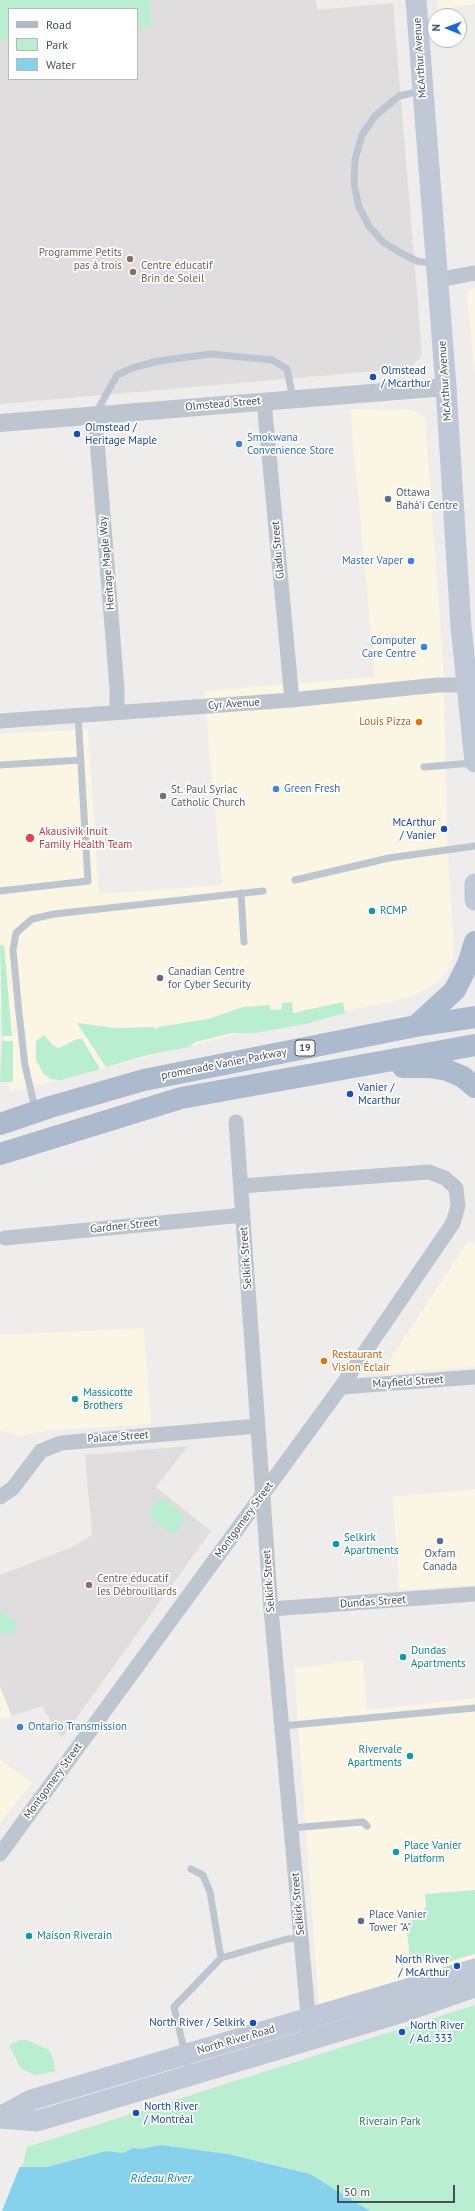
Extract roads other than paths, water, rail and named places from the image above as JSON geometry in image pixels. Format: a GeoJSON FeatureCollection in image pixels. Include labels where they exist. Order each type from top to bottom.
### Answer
{"type":"FeatureCollection","features":[{"type":"Feature","properties":{"kind":"main road","name":"McArthur Avenue"},"geometry":{"type":"LineString","coordinates":[[416,0],[436,272],[468,626],[467,685],[473,723],[475,762]]}},
{"type":"Feature","properties":{"kind":"main road"},"geometry":{"type":"LineString","coordinates":[[475,884],[475,900]]}},
{"type":"Feature","properties":{"kind":"main road"},"geometry":{"type":"LineString","coordinates":[[416,1026],[455,990],[468,964],[475,942]]}},
{"type":"Feature","properties":{"kind":"main road","name":"promenade Vanier Parkway"},"geometry":{"type":"LineString","coordinates":[[0,1124],[35,1111],[144,1080],[416,1026],[475,1017]]}},
{"type":"Feature","properties":{"kind":"main road"},"geometry":{"type":"LineString","coordinates":[[0,1154],[181,1098],[350,1066],[475,1045]]}},
{"type":"Feature","properties":{"kind":"main road"},"geometry":{"type":"LineString","coordinates":[[350,1066],[435,1068],[462,1077],[475,1087]]}},
{"type":"Feature","properties":{"kind":"main road","name":"North River Road"},"geometry":{"type":"LineString","coordinates":[[0,2118],[31,2100],[187,2065],[310,2029],[475,1969]]}},
{"type":"Feature","properties":{"kind":"main road","name":"North River Road"},"geometry":{"type":"LineString","coordinates":[[310,2029],[400,2013],[475,1987]]}},
{"type":"Feature","properties":{"kind":"street"},"geometry":{"type":"LineString","coordinates":[[436,272],[475,273]]}},
{"type":"Feature","properties":{"kind":"street","name":"Olmstead Street"},"geometry":{"type":"LineString","coordinates":[[0,423],[446,387]]}},
{"type":"Feature","properties":{"kind":"street","name":"Gladu Street"},"geometry":{"type":"LineString","coordinates":[[264,401],[292,700]]}},
{"type":"Feature","properties":{"kind":"street","name":"Heritage Maple Way"},"geometry":{"type":"LineString","coordinates":[[95,415],[117,689],[117,712]]}},
{"type":"Feature","properties":{"kind":"street","name":"Cyr Avenue"},"geometry":{"type":"LineString","coordinates":[[0,721],[292,700],[438,685],[467,685]]}},
{"type":"Feature","properties":{"kind":"street","name":"Selkirk Street"},"geometry":{"type":"LineString","coordinates":[[236,1122],[271,1610],[310,2029]]}},
{"type":"Feature","properties":{"kind":"street","name":"Montgomery Street"},"geometry":{"type":"LineString","coordinates":[[0,1854],[341,1387],[453,1223],[458,1206],[456,1188],[445,1178],[437,1174],[420,1172],[240,1186]]}},
{"type":"Feature","properties":{"kind":"street","name":"Gardner Street"},"geometry":{"type":"LineString","coordinates":[[5,1238],[243,1215]]}},
{"type":"Feature","properties":{"kind":"street","name":"Mayfield Street"},"geometry":{"type":"LineString","coordinates":[[341,1387],[475,1377]]}},
{"type":"Feature","properties":{"kind":"street","name":"Palace Street"},"geometry":{"type":"LineString","coordinates":[[0,1497],[13,1488],[41,1451],[61,1443],[258,1426]]}},
{"type":"Feature","properties":{"kind":"street","name":"Dundas Street"},"geometry":{"type":"LineString","coordinates":[[271,1610],[475,1594]]}},
{"type":"Feature","properties":{"kind":"lane"},"geometry":{"type":"LineString","coordinates":[[423,91],[400,96],[375,116],[362,135],[355,160],[354,184],[359,207],[369,226],[383,242],[401,254],[436,272]]}},
{"type":"Feature","properties":{"kind":"lane"},"geometry":{"type":"LineString","coordinates":[[95,415],[117,375],[132,368],[158,361],[211,354],[272,360],[287,369],[293,399]]}},
{"type":"Feature","properties":{"kind":"lane"},"geometry":{"type":"LineString","coordinates":[[0,891],[88,881],[78,715]]}},
{"type":"Feature","properties":{"kind":"lane"},"geometry":{"type":"LineString","coordinates":[[0,765],[81,760]]}},
{"type":"Feature","properties":{"kind":"lane"},"geometry":{"type":"LineString","coordinates":[[424,767],[475,762]]}},
{"type":"Feature","properties":{"kind":"lane"},"geometry":{"type":"LineString","coordinates":[[295,880],[389,858],[475,846]]}},
{"type":"Feature","properties":{"kind":"lane"},"geometry":{"type":"LineString","coordinates":[[35,1111],[25,1065],[20,1019],[13,950],[16,933],[32,919],[54,914],[263,891]]}},
{"type":"Feature","properties":{"kind":"lane"},"geometry":{"type":"LineString","coordinates":[[241,893],[244,942]]}},
{"type":"Feature","properties":{"kind":"lane"},"geometry":{"type":"LineString","coordinates":[[282,1726],[475,1708]]}},
{"type":"Feature","properties":{"kind":"lane"},"geometry":{"type":"LineString","coordinates":[[291,1828],[363,1822],[367,1826]]}},
{"type":"Feature","properties":{"kind":"lane"},"geometry":{"type":"LineString","coordinates":[[191,1870],[203,1875],[210,1892],[220,1958]]}},
{"type":"Feature","properties":{"kind":"lane"},"geometry":{"type":"LineString","coordinates":[[187,2065],[174,2007],[220,1958],[287,1939],[301,1938]]}},
{"type":"Feature","properties":{"kind":"water","name":"Rideau River"},"geometry":{"type":"Polygon","coordinates":[[[161,2145],[228,2154],[310,2174],[370,2211],[0,2211],[0,2167],[47,2167],[106,2151],[123,2153],[133,2148],[140,2149],[161,2145]]]}},
{"type":"Feature","properties":{"kind":"place","name":"Programme Petits pas à trois"},"geometry":{"type":"Point","coordinates":[130,259]}},
{"type":"Feature","properties":{"kind":"place","name":"Centre éducatif Brin de Soleil"},"geometry":{"type":"Point","coordinates":[133,272]}},
{"type":"Feature","properties":{"kind":"place","name":"Olmstead / Mcarthur"},"geometry":{"type":"Point","coordinates":[373,377]}},
{"type":"Feature","properties":{"kind":"place","name":"Olmstead / Heritage Maple"},"geometry":{"type":"Point","coordinates":[77,434]}},
{"type":"Feature","properties":{"kind":"place","name":"Smokwana Convenience Store"},"geometry":{"type":"Point","coordinates":[239,444]}},
{"type":"Feature","properties":{"kind":"place","name":"Ottawa Bahá'í Centre"},"geometry":{"type":"Point","coordinates":[388,499]}},
{"type":"Feature","properties":{"kind":"place","name":"Master Vaper"},"geometry":{"type":"Point","coordinates":[411,561]}},
{"type":"Feature","properties":{"kind":"place","name":"Computer Care Centre"},"geometry":{"type":"Point","coordinates":[424,647]}},
{"type":"Feature","properties":{"kind":"place","name":"Louis Pizza"},"geometry":{"type":"Point","coordinates":[419,722]}},
{"type":"Feature","properties":{"kind":"place","name":"Green Fresh"},"geometry":{"type":"Point","coordinates":[276,789]}},
{"type":"Feature","properties":{"kind":"place","name":"St. Paul Syriac Catholic Church"},"geometry":{"type":"Point","coordinates":[163,796]}},
{"type":"Feature","properties":{"kind":"place","name":"McArthur / Vanier"},"geometry":{"type":"Point","coordinates":[444,829]}},
{"type":"Feature","properties":{"kind":"place","name":"Akausivik Inuit Family Health Team"},"geometry":{"type":"Point","coordinates":[30,838]}},
{"type":"Feature","properties":{"kind":"place","name":"RCMP"},"geometry":{"type":"Point","coordinates":[372,911]}},
{"type":"Feature","properties":{"kind":"place","name":"Canadian Centre for Cyber Security"},"geometry":{"type":"Point","coordinates":[160,978]}},
{"type":"Feature","properties":{"kind":"place","name":"Vanier / Mcarthur"},"geometry":{"type":"Point","coordinates":[350,1094]}},
{"type":"Feature","properties":{"kind":"place","name":"Restaurant Vision Éclair"},"geometry":{"type":"Point","coordinates":[324,1361]}},
{"type":"Feature","properties":{"kind":"place","name":"Massicotte Brothers"},"geometry":{"type":"Point","coordinates":[75,1399]}},
{"type":"Feature","properties":{"kind":"place","name":"Oxfam Canada"},"geometry":{"type":"Point","coordinates":[440,1541]}},
{"type":"Feature","properties":{"kind":"place","name":"Selkirk Apartments"},"geometry":{"type":"Point","coordinates":[336,1544]}},
{"type":"Feature","properties":{"kind":"place","name":"Centre éducatif les Débrouillards"},"geometry":{"type":"Point","coordinates":[89,1585]}},
{"type":"Feature","properties":{"kind":"place","name":"Dundas Apartments"},"geometry":{"type":"Point","coordinates":[403,1657]}},
{"type":"Feature","properties":{"kind":"place","name":"Ontario Transmission"},"geometry":{"type":"Point","coordinates":[20,1727]}},
{"type":"Feature","properties":{"kind":"place","name":"Rivervale Apartments"},"geometry":{"type":"Point","coordinates":[410,1756]}},
{"type":"Feature","properties":{"kind":"place","name":"Place Vanier Platform"},"geometry":{"type":"Point","coordinates":[396,1852]}},
{"type":"Feature","properties":{"kind":"place","name":"Place Vanier Tower \"A\""},"geometry":{"type":"Point","coordinates":[361,1921]}},
{"type":"Feature","properties":{"kind":"place","name":"Maison Riverain"},"geometry":{"type":"Point","coordinates":[29,1936]}},
{"type":"Feature","properties":{"kind":"place","name":"North River / McArthur"},"geometry":{"type":"Point","coordinates":[457,1966]}},
{"type":"Feature","properties":{"kind":"place","name":"North River / Selkirk"},"geometry":{"type":"Point","coordinates":[253,2023]}},
{"type":"Feature","properties":{"kind":"place","name":"North River / Ad. 333"},"geometry":{"type":"Point","coordinates":[402,2032]}},
{"type":"Feature","properties":{"kind":"place","name":"North River / Montréal"},"geometry":{"type":"Point","coordinates":[136,2113]}},
{"type":"Feature","properties":{"kind":"park label","name":"Riverain Park"},"geometry":{"type":"Point","coordinates":[390,2122]}}]}
